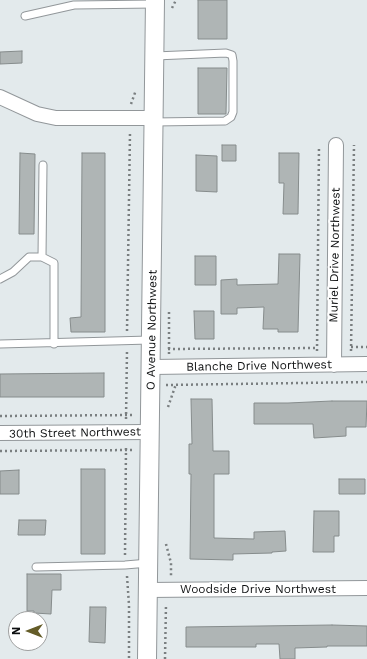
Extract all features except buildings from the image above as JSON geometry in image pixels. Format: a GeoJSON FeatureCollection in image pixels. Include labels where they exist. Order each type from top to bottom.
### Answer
{"type":"FeatureCollection","features":[{"type":"Feature","properties":{"kind":"street","name":"O Avenue Northwest"},"geometry":{"type":"LineString","coordinates":[[147,659],[150,450],[156,420],[151,385],[155,2]]}},
{"type":"Feature","properties":{"kind":"street"},"geometry":{"type":"LineString","coordinates":[[0,97],[37,114],[56,118],[154,120]]}},
{"type":"Feature","properties":{"kind":"street","name":"Muriel Drive Northwest"},"geometry":{"type":"LineString","coordinates":[[334,365],[336,145]]}},
{"type":"Feature","properties":{"kind":"street","name":"Blanche Drive Northwest"},"geometry":{"type":"LineString","coordinates":[[152,352],[334,365],[367,364]]}},
{"type":"Feature","properties":{"kind":"street","name":"30th Street Northwest"},"geometry":{"type":"LineString","coordinates":[[0,433],[156,420]]}},
{"type":"Feature","properties":{"kind":"street","name":"Woodside Drive Northwest"},"geometry":{"type":"LineString","coordinates":[[148,590],[367,588]]}},
{"type":"Feature","properties":{"kind":"lane"},"geometry":{"type":"LineString","coordinates":[[25,16],[74,5],[155,2]]}},
{"type":"Feature","properties":{"kind":"lane"},"geometry":{"type":"LineString","coordinates":[[154,120],[225,121],[231,117],[233,112],[232,55],[226,53],[155,56]]}},
{"type":"Feature","properties":{"kind":"lane"},"geometry":{"type":"LineString","coordinates":[[42,257],[43,165]]}},
{"type":"Feature","properties":{"kind":"lane"},"geometry":{"type":"LineString","coordinates":[[0,279],[13,272],[29,257],[42,257],[54,263],[54,344]]}},
{"type":"Feature","properties":{"kind":"lane"},"geometry":{"type":"LineString","coordinates":[[0,344],[54,344],[127,341],[152,352]]}},
{"type":"Feature","properties":{"kind":"lane"},"geometry":{"type":"LineString","coordinates":[[36,567],[149,563]]}},
{"type":"Feature","properties":{"kind":"path"},"geometry":{"type":"LineString","coordinates":[[130,110],[135,96],[136,84]]}},
{"type":"Feature","properties":{"kind":"path"},"geometry":{"type":"LineString","coordinates":[[126,423],[130,128]]}},
{"type":"Feature","properties":{"kind":"path"},"geometry":{"type":"LineString","coordinates":[[351,355],[354,145]]}},
{"type":"Feature","properties":{"kind":"path"},"geometry":{"type":"LineString","coordinates":[[317,356],[319,146]]}},
{"type":"Feature","properties":{"kind":"path"},"geometry":{"type":"LineString","coordinates":[[344,347],[367,347]]}},
{"type":"Feature","properties":{"kind":"path"},"geometry":{"type":"LineString","coordinates":[[152,352],[324,348]]}},
{"type":"Feature","properties":{"kind":"path"},"geometry":{"type":"LineString","coordinates":[[0,416],[126,415],[156,420],[168,405],[173,395],[176,380]]}},
{"type":"Feature","properties":{"kind":"path"},"geometry":{"type":"LineString","coordinates":[[151,385],[367,382]]}},
{"type":"Feature","properties":{"kind":"path"},"geometry":{"type":"LineString","coordinates":[[126,442],[124,565],[130,605],[129,659]]}},
{"type":"Feature","properties":{"kind":"path"},"geometry":{"type":"LineString","coordinates":[[0,450],[150,450]]}},
{"type":"Feature","properties":{"kind":"path"},"geometry":{"type":"LineString","coordinates":[[166,539],[166,547],[171,563],[170,579]]}},
{"type":"Feature","properties":{"kind":"path"},"geometry":{"type":"LineString","coordinates":[[165,659],[166,602]]}}]}
